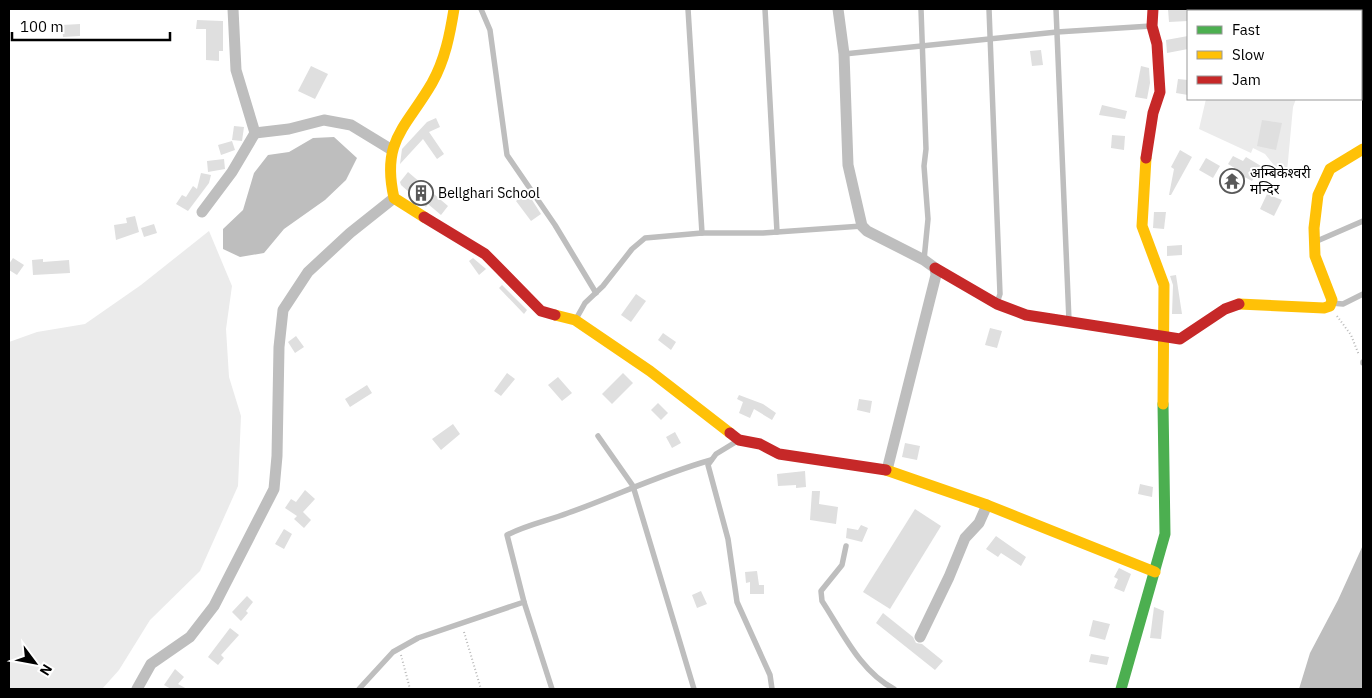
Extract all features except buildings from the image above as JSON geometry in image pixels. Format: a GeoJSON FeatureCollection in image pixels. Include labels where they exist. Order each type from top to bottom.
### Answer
{"type":"FeatureCollection","features":[{"type":"Feature","properties":{"kind":"street"},"geometry":{"type":"LineString","coordinates":[[202,212],[232,172],[255,133],[236,70],[233,9]]}},
{"type":"Feature","properties":{"kind":"street"},"geometry":{"type":"LineString","coordinates":[[454,9],[448,46],[433,82],[397,135],[388,161],[389,181],[394,198],[485,254],[541,311],[575,320],[650,371],[739,440],[760,444],[778,454],[887,470],[987,505],[1155,572]]}},
{"type":"Feature","properties":{"kind":"street"},"geometry":{"type":"LineString","coordinates":[[838,9],[844,54],[848,166],[862,226],[867,231],[924,260],[997,304],[1026,315],[1069,324],[1120,328],[1180,339],[1190,336],[1216,315],[1234,305],[1278,304],[1324,308],[1331,305],[1315,256],[1318,195],[1330,169],[1363,149]]}},
{"type":"Feature","properties":{"kind":"street"},"geometry":{"type":"LineString","coordinates":[[1121,689],[1165,534],[1162,336],[1164,285],[1142,226],[1144,168],[1153,113],[1160,92],[1157,44],[1152,26],[1152,9]]}},
{"type":"Feature","properties":{"kind":"street"},"geometry":{"type":"LineString","coordinates":[[255,133],[324,120],[351,125],[392,150]]}},
{"type":"Feature","properties":{"kind":"street"},"geometry":{"type":"LineString","coordinates":[[137,689],[151,664],[190,637],[214,606],[274,489],[277,456],[279,347],[283,310],[308,272],[350,233],[394,198]]}},
{"type":"Feature","properties":{"kind":"street"},"geometry":{"type":"LineString","coordinates":[[887,470],[936,275],[935,268]]}},
{"type":"Feature","properties":{"kind":"street"},"geometry":{"type":"LineString","coordinates":[[920,637],[950,577],[965,538],[979,523],[987,505]]}},
{"type":"Feature","properties":{"kind":"lane"},"geometry":{"type":"LineString","coordinates":[[481,9],[490,30],[508,155],[560,233],[596,293]]}},
{"type":"Feature","properties":{"kind":"lane"},"geometry":{"type":"LineString","coordinates":[[688,9],[702,232]]}},
{"type":"Feature","properties":{"kind":"lane"},"geometry":{"type":"LineString","coordinates":[[765,9],[777,232]]}},
{"type":"Feature","properties":{"kind":"lane"},"geometry":{"type":"LineString","coordinates":[[921,9],[926,150],[924,166],[928,219],[924,260]]}},
{"type":"Feature","properties":{"kind":"lane"},"geometry":{"type":"LineString","coordinates":[[989,9],[1000,294],[997,304]]}},
{"type":"Feature","properties":{"kind":"lane"},"geometry":{"type":"LineString","coordinates":[[1056,9],[1069,324]]}},
{"type":"Feature","properties":{"kind":"lane"},"geometry":{"type":"LineString","coordinates":[[844,54],[922,44],[1152,26]]}},
{"type":"Feature","properties":{"kind":"lane"},"geometry":{"type":"LineString","coordinates":[[1315,242],[1363,222]]}},
{"type":"Feature","properties":{"kind":"lane"},"geometry":{"type":"LineString","coordinates":[[575,320],[585,303],[596,293],[632,249],[645,238],[702,232],[731,234],[862,226]]}},
{"type":"Feature","properties":{"kind":"lane"},"geometry":{"type":"LineString","coordinates":[[1331,305],[1343,304],[1363,294]]}},
{"type":"Feature","properties":{"kind":"lane"},"geometry":{"type":"LineString","coordinates":[[598,436],[633,486],[694,689]]}},
{"type":"Feature","properties":{"kind":"lane"},"geometry":{"type":"LineString","coordinates":[[552,689],[524,602],[507,536],[517,529],[568,513],[633,486],[710,460],[739,440]]}},
{"type":"Feature","properties":{"kind":"lane"},"geometry":{"type":"LineString","coordinates":[[710,460],[708,465],[728,538],[737,602],[770,675],[772,689]]}},
{"type":"Feature","properties":{"kind":"lane"},"geometry":{"type":"LineString","coordinates":[[846,546],[842,565],[821,591],[822,600],[865,667],[882,683],[894,689]]}},
{"type":"Feature","properties":{"kind":"lane"},"geometry":{"type":"LineString","coordinates":[[358,689],[393,652],[418,638],[524,602]]}},
{"type":"Feature","properties":{"kind":"path"},"geometry":{"type":"LineString","coordinates":[[1331,305],[1351,334],[1363,362],[1363,404]]}},
{"type":"Feature","properties":{"kind":"path"},"geometry":{"type":"LineString","coordinates":[[461,623],[481,689]]}},
{"type":"Feature","properties":{"kind":"path"},"geometry":{"type":"LineString","coordinates":[[399,649],[410,689]]}},
{"type":"Feature","properties":{"kind":"shaded area"},"geometry":{"type":"Polygon","coordinates":[[[1206,100],[1296,100],[1293,107],[1287,172],[1281,174],[1265,154],[1253,148],[1251,153],[1199,129],[1206,100]]]}},
{"type":"Feature","properties":{"kind":"shaded area"},"geometry":{"type":"Polygon","coordinates":[[[334,137],[357,158],[346,180],[325,200],[284,229],[264,253],[240,257],[223,249],[223,229],[243,210],[254,173],[268,155],[289,152],[313,138],[334,137]]]}},
{"type":"Feature","properties":{"kind":"shaded area"},"geometry":{"type":"Polygon","coordinates":[[[209,231],[232,286],[226,329],[229,377],[241,416],[238,486],[200,571],[150,620],[119,670],[102,689],[9,689],[9,342],[37,332],[85,324],[141,285],[209,231]]]}},
{"type":"Feature","properties":{"kind":"shaded area"},"geometry":{"type":"Polygon","coordinates":[[[1363,545],[1363,689],[1299,689],[1310,653],[1338,600],[1363,545]]]}},
{"type":"Feature","properties":{"kind":"traffic: fast"},"geometry":{"type":"LineString","coordinates":[[1121,689],[1165,534],[1163,404]]}},
{"type":"Feature","properties":{"kind":"traffic: slow"},"geometry":{"type":"LineString","coordinates":[[424,217],[394,198],[391,178],[393,148],[405,124],[432,83],[444,56],[454,9]]}},
{"type":"Feature","properties":{"kind":"traffic: slow"},"geometry":{"type":"LineString","coordinates":[[1239,304],[1324,308],[1330,306],[1332,300],[1315,256],[1314,228],[1318,195],[1330,169],[1363,149]]}},
{"type":"Feature","properties":{"kind":"traffic: slow"},"geometry":{"type":"LineString","coordinates":[[1146,158],[1142,226],[1164,285],[1163,404]]}},
{"type":"Feature","properties":{"kind":"traffic: slow"},"geometry":{"type":"LineString","coordinates":[[555,315],[575,320],[650,371],[730,433]]}},
{"type":"Feature","properties":{"kind":"traffic: slow"},"geometry":{"type":"LineString","coordinates":[[886,470],[987,505],[1155,572]]}},
{"type":"Feature","properties":{"kind":"traffic: jam"},"geometry":{"type":"LineString","coordinates":[[1146,158],[1153,113],[1160,92],[1157,44],[1152,26],[1153,9]]}},
{"type":"Feature","properties":{"kind":"traffic: jam"},"geometry":{"type":"LineString","coordinates":[[424,217],[485,254],[541,311],[555,315]]}},
{"type":"Feature","properties":{"kind":"traffic: jam"},"geometry":{"type":"LineString","coordinates":[[935,268],[997,304],[1026,315],[1180,339],[1225,309],[1239,304]]}},
{"type":"Feature","properties":{"kind":"traffic: jam"},"geometry":{"type":"LineString","coordinates":[[730,433],[739,440],[760,444],[779,454],[886,470]]}},
{"type":"Feature","properties":{"kind":"place","name":"अम्बिकेश्‍वरी मन्दिर"},"geometry":{"type":"Point","coordinates":[1232,181]}},
{"type":"Feature","properties":{"kind":"place","name":"Bellghari School"},"geometry":{"type":"Point","coordinates":[421,193]}}]}
